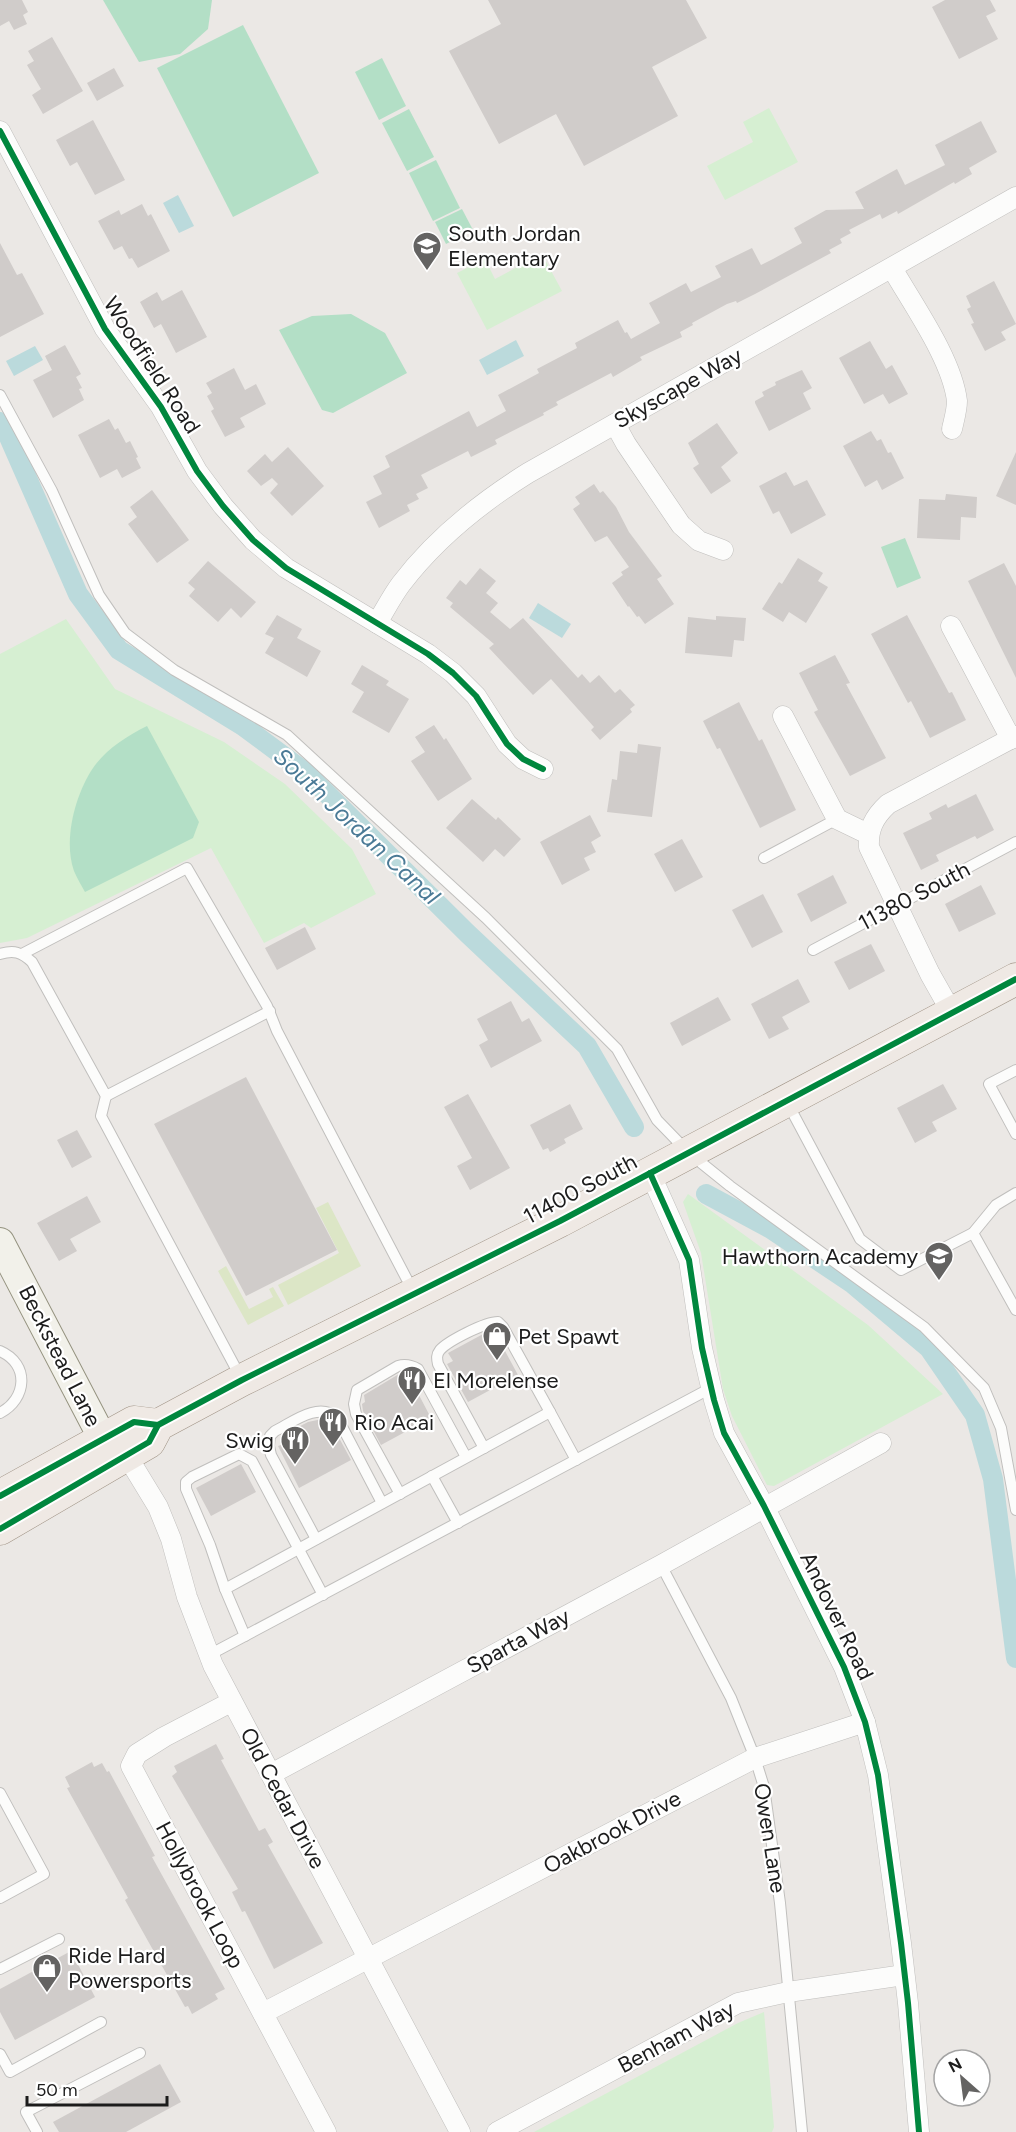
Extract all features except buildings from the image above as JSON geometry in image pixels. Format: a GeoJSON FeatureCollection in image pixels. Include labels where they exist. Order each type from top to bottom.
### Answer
{"type":"FeatureCollection","features":[{"type":"Feature","properties":{"kind":"main road","name":"11400 South"},"geometry":{"type":"LineString","coordinates":[[0,1529],[115,1448],[134,1422],[158,1425],[242,1380],[560,1221],[1016,979]]}},
{"type":"Feature","properties":{"kind":"main road","name":"11400 South"},"geometry":{"type":"LineString","coordinates":[[0,1496],[115,1448]]}},
{"type":"Feature","properties":{"kind":"street","name":"Woodfield Road"},"geometry":{"type":"LineString","coordinates":[[0,131],[105,329],[160,407],[197,471],[223,506],[253,540],[286,568],[428,654],[453,673],[476,696],[507,744],[523,759],[543,769]]}},
{"type":"Feature","properties":{"kind":"street","name":"Skyscape Way"},"geometry":{"type":"LineString","coordinates":[[377,623],[400,586],[425,555],[452,527],[502,489],[1016,197]]}},
{"type":"Feature","properties":{"kind":"street"},"geometry":{"type":"LineString","coordinates":[[892,268],[930,333],[953,379],[957,404],[952,429]]}},
{"type":"Feature","properties":{"kind":"street"},"geometry":{"type":"LineString","coordinates":[[615,424],[681,525],[699,541],[723,550]]}},
{"type":"Feature","properties":{"kind":"street"},"geometry":{"type":"LineString","coordinates":[[951,627],[1013,738],[888,804],[876,815],[868,834],[869,847],[930,974],[952,1013]]}},
{"type":"Feature","properties":{"kind":"street"},"geometry":{"type":"LineString","coordinates":[[783,716],[837,819],[868,834]]}},
{"type":"Feature","properties":{"kind":"street","name":"Andover Road"},"geometry":{"type":"LineString","coordinates":[[650,1173],[689,1260],[702,1348],[724,1433],[764,1506],[844,1667],[865,1722],[878,1775],[904,1976],[919,2132]]}},
{"type":"Feature","properties":{"kind":"street","name":"Beckstead Lane"},"geometry":{"type":"LineString","coordinates":[[3,1255],[115,1448]]}},
{"type":"Feature","properties":{"kind":"street","name":"Sparta Way"},"geometry":{"type":"LineString","coordinates":[[271,1774],[661,1565],[881,1443]]}},
{"type":"Feature","properties":{"kind":"street","name":"Old Cedar Drive"},"geometry":{"type":"LineString","coordinates":[[115,1448],[158,1507],[171,1539],[187,1597],[209,1656],[231,1702],[460,2132]]}},
{"type":"Feature","properties":{"kind":"street","name":"Hollybrook Loop"},"geometry":{"type":"LineString","coordinates":[[231,1702],[164,1737],[138,1754],[131,1766],[326,2132]]}},
{"type":"Feature","properties":{"kind":"street","name":"Oakbrook Drive"},"geometry":{"type":"LineString","coordinates":[[263,2013],[755,1758],[865,1722]]}},
{"type":"Feature","properties":{"kind":"street","name":"Benham Way"},"geometry":{"type":"LineString","coordinates":[[497,2132],[738,2003],[788,1992],[904,1976]]}},
{"type":"Feature","properties":{"kind":"lane"},"geometry":{"type":"LineString","coordinates":[[0,395],[52,491],[99,595],[125,633],[174,670],[287,735],[486,918],[617,1049],[657,1120],[689,1153],[924,1327],[984,1388],[1001,1428],[1016,1510]]}},
{"type":"Feature","properties":{"kind":"lane"},"geometry":{"type":"LineString","coordinates":[[764,858],[837,819]]}},
{"type":"Feature","properties":{"kind":"lane","name":"11380 South"},"geometry":{"type":"LineString","coordinates":[[813,950],[1016,842]]}},
{"type":"Feature","properties":{"kind":"lane"},"geometry":{"type":"LineString","coordinates":[[22,954],[187,868],[270,1011],[277,1031],[414,1293]]}},
{"type":"Feature","properties":{"kind":"lane"},"geometry":{"type":"LineString","coordinates":[[0,954],[10,951],[22,954],[32,962],[106,1096],[101,1116],[242,1380]]}},
{"type":"Feature","properties":{"kind":"lane"},"geometry":{"type":"LineString","coordinates":[[106,1096],[270,1011]]}},
{"type":"Feature","properties":{"kind":"lane"},"geometry":{"type":"LineString","coordinates":[[1016,1070],[989,1084],[1016,1134]]}},
{"type":"Feature","properties":{"kind":"lane"},"geometry":{"type":"LineString","coordinates":[[787,1101],[860,1239],[901,1270],[973,1233],[996,1205],[1016,1193]]}},
{"type":"Feature","properties":{"kind":"lane"},"geometry":{"type":"LineString","coordinates":[[973,1233],[1016,1310]]}},
{"type":"Feature","properties":{"kind":"lane"},"geometry":{"type":"LineString","coordinates":[[484,1448],[438,1365],[437,1356],[440,1349],[479,1326],[498,1322],[576,1460]]}},
{"type":"Feature","properties":{"kind":"lane"},"geometry":{"type":"LineString","coordinates":[[0,1351],[15,1361],[21,1377],[21,1393],[9,1408],[0,1413]]}},
{"type":"Feature","properties":{"kind":"lane"},"geometry":{"type":"LineString","coordinates":[[400,1494],[356,1414],[354,1404],[357,1389],[398,1366],[404,1364],[418,1369],[466,1457]]}},
{"type":"Feature","properties":{"kind":"lane"},"geometry":{"type":"LineString","coordinates":[[209,1656],[711,1388]]}},
{"type":"Feature","properties":{"kind":"lane"},"geometry":{"type":"LineString","coordinates":[[316,1539],[271,1455],[268,1446],[270,1436],[275,1431],[317,1410],[332,1413],[337,1417],[382,1503]]}},
{"type":"Feature","properties":{"kind":"lane"},"geometry":{"type":"LineString","coordinates":[[225,1589],[550,1412]]}},
{"type":"Feature","properties":{"kind":"lane"},"geometry":{"type":"LineString","coordinates":[[246,1636],[186,1489],[186,1482],[192,1476],[239,1454],[252,1461],[323,1595]]}},
{"type":"Feature","properties":{"kind":"lane"},"geometry":{"type":"LineString","coordinates":[[432,1476],[458,1523]]}},
{"type":"Feature","properties":{"kind":"lane","name":"Owen Lane"},"geometry":{"type":"LineString","coordinates":[[661,1565],[731,1698],[764,1787],[780,1903],[802,2132]]}},
{"type":"Feature","properties":{"kind":"lane"},"geometry":{"type":"LineString","coordinates":[[0,1793],[45,1874],[0,1898]]}},
{"type":"Feature","properties":{"kind":"lane"},"geometry":{"type":"LineString","coordinates":[[0,1969],[59,1939]]}},
{"type":"Feature","properties":{"kind":"lane"},"geometry":{"type":"LineString","coordinates":[[0,2054],[10,2072],[101,2022]]}},
{"type":"Feature","properties":{"kind":"lane"},"geometry":{"type":"LineString","coordinates":[[37,2132],[26,2112],[140,2053]]}},
{"type":"Feature","properties":{"kind":"green space"},"geometry":{"type":"Polygon","coordinates":[[[103,0],[212,0],[208,29],[180,54],[139,62],[103,0]]]}},
{"type":"Feature","properties":{"kind":"green space"},"geometry":{"type":"Polygon","coordinates":[[[243,25],[319,173],[233,217],[157,68],[243,25]]]}},
{"type":"Feature","properties":{"kind":"green space"},"geometry":{"type":"Polygon","coordinates":[[[382,58],[406,106],[379,120],[355,72],[382,58]]]}},
{"type":"Feature","properties":{"kind":"green space"},"geometry":{"type":"Polygon","coordinates":[[[769,108],[798,162],[725,200],[707,166],[753,142],[743,122],[769,108]]]}},
{"type":"Feature","properties":{"kind":"green space"},"geometry":{"type":"Polygon","coordinates":[[[409,109],[434,157],[407,171],[382,123],[409,109]]]}},
{"type":"Feature","properties":{"kind":"green space"},"geometry":{"type":"Polygon","coordinates":[[[436,160],[460,208],[433,221],[409,173],[436,160]]]}},
{"type":"Feature","properties":{"kind":"green space"},"geometry":{"type":"Polygon","coordinates":[[[462,209],[473,230],[446,244],[435,222],[462,209]]]}},
{"type":"Feature","properties":{"kind":"green space"},"geometry":{"type":"Polygon","coordinates":[[[542,254],[562,291],[487,330],[457,273],[485,259],[495,279],[542,254]]]}},
{"type":"Feature","properties":{"kind":"green space"},"geometry":{"type":"Polygon","coordinates":[[[351,314],[385,333],[407,373],[333,413],[322,410],[279,330],[312,316],[351,314]]]}},
{"type":"Feature","properties":{"kind":"green space"},"geometry":{"type":"Polygon","coordinates":[[[905,538],[921,578],[897,588],[881,547],[905,538]]]}},
{"type":"Feature","properties":{"kind":"green space"},"geometry":{"type":"Polygon","coordinates":[[[66,619],[115,689],[224,742],[285,784],[352,849],[376,894],[311,928],[304,923],[264,943],[211,848],[27,938],[0,943],[0,654],[66,619]]]}},
{"type":"Feature","properties":{"kind":"green space"},"geometry":{"type":"Polygon","coordinates":[[[147,726],[199,822],[193,838],[85,892],[74,871],[71,859],[70,832],[76,804],[93,768],[104,755],[147,726]]]}},
{"type":"Feature","properties":{"kind":"green space"},"geometry":{"type":"Polygon","coordinates":[[[688,1194],[868,1325],[943,1394],[774,1486],[767,1485],[732,1416],[723,1389],[701,1253],[683,1202],[688,1194]]]}},
{"type":"Feature","properties":{"kind":"green space"},"geometry":{"type":"Polygon","coordinates":[[[328,1202],[361,1266],[288,1305],[278,1285],[339,1253],[316,1208],[328,1202]]]}},
{"type":"Feature","properties":{"kind":"green space"},"geometry":{"type":"Polygon","coordinates":[[[226,1266],[249,1309],[273,1297],[269,1289],[273,1287],[284,1306],[248,1325],[218,1271],[226,1266]]]}},
{"type":"Feature","properties":{"kind":"green space"},"geometry":{"type":"Polygon","coordinates":[[[764,2012],[774,2127],[772,2132],[534,2132],[738,2023],[764,2012]]]}},
{"type":"Feature","properties":{"kind":"water"},"geometry":{"type":"Polygon","coordinates":[[[178,195],[194,226],[179,233],[163,203],[178,195]]]}},
{"type":"Feature","properties":{"kind":"water"},"geometry":{"type":"Polygon","coordinates":[[[516,340],[524,356],[487,375],[479,360],[516,340]]]}},
{"type":"Feature","properties":{"kind":"water"},"geometry":{"type":"Polygon","coordinates":[[[35,346],[43,360],[14,376],[6,361],[35,346]]]}},
{"type":"Feature","properties":{"kind":"water"},"geometry":{"type":"Polygon","coordinates":[[[538,603],[571,624],[562,638],[529,618],[538,603]]]}},
{"type":"Feature","properties":{"kind":"waterway","name":"South Jordan Canal"},"geometry":{"type":"LineString","coordinates":[[0,422],[5,428],[78,594],[119,650],[243,726],[305,772],[467,933],[587,1046],[634,1127]]}},
{"type":"Feature","properties":{"kind":"waterway","name":"South Jordan Canal"},"geometry":{"type":"LineString","coordinates":[[706,1194],[771,1229],[853,1284],[929,1348],[975,1415],[993,1479],[1016,1658]]}},
{"type":"Feature","properties":{"kind":"cycle path"},"geometry":{"type":"LineString","coordinates":[[0,131],[105,329],[161,407],[197,471],[223,506],[253,540],[286,568],[428,654],[453,673],[476,696],[507,744],[523,759],[543,769]]}},
{"type":"Feature","properties":{"kind":"cycle path"},"geometry":{"type":"LineString","coordinates":[[0,1529],[149,1442],[158,1425],[242,1380],[560,1221],[1016,979]]}},
{"type":"Feature","properties":{"kind":"cycle path"},"geometry":{"type":"LineString","coordinates":[[650,1173],[689,1260],[702,1348],[724,1433],[764,1506],[844,1667],[865,1722],[878,1775],[901,1943],[919,2132]]}},
{"type":"Feature","properties":{"kind":"cycle path"},"geometry":{"type":"LineString","coordinates":[[0,1496],[134,1422],[158,1425]]}},
{"type":"Feature","properties":{"kind":"place","name":"South Jordan Elementary"},"geometry":{"type":"Point","coordinates":[427,272]}},
{"type":"Feature","properties":{"kind":"place","name":"Hawthorn Academy"},"geometry":{"type":"Point","coordinates":[939,1282]}},
{"type":"Feature","properties":{"kind":"place","name":"Pet Spawt"},"geometry":{"type":"Point","coordinates":[497,1362]}},
{"type":"Feature","properties":{"kind":"place","name":"El Morelense"},"geometry":{"type":"Point","coordinates":[412,1406]}},
{"type":"Feature","properties":{"kind":"place","name":"Rio Acai"},"geometry":{"type":"Point","coordinates":[333,1448]}},
{"type":"Feature","properties":{"kind":"place","name":"Swig"},"geometry":{"type":"Point","coordinates":[295,1466]}},
{"type":"Feature","properties":{"kind":"place","name":"Ride Hard Powersports"},"geometry":{"type":"Point","coordinates":[47,1994]}}]}
